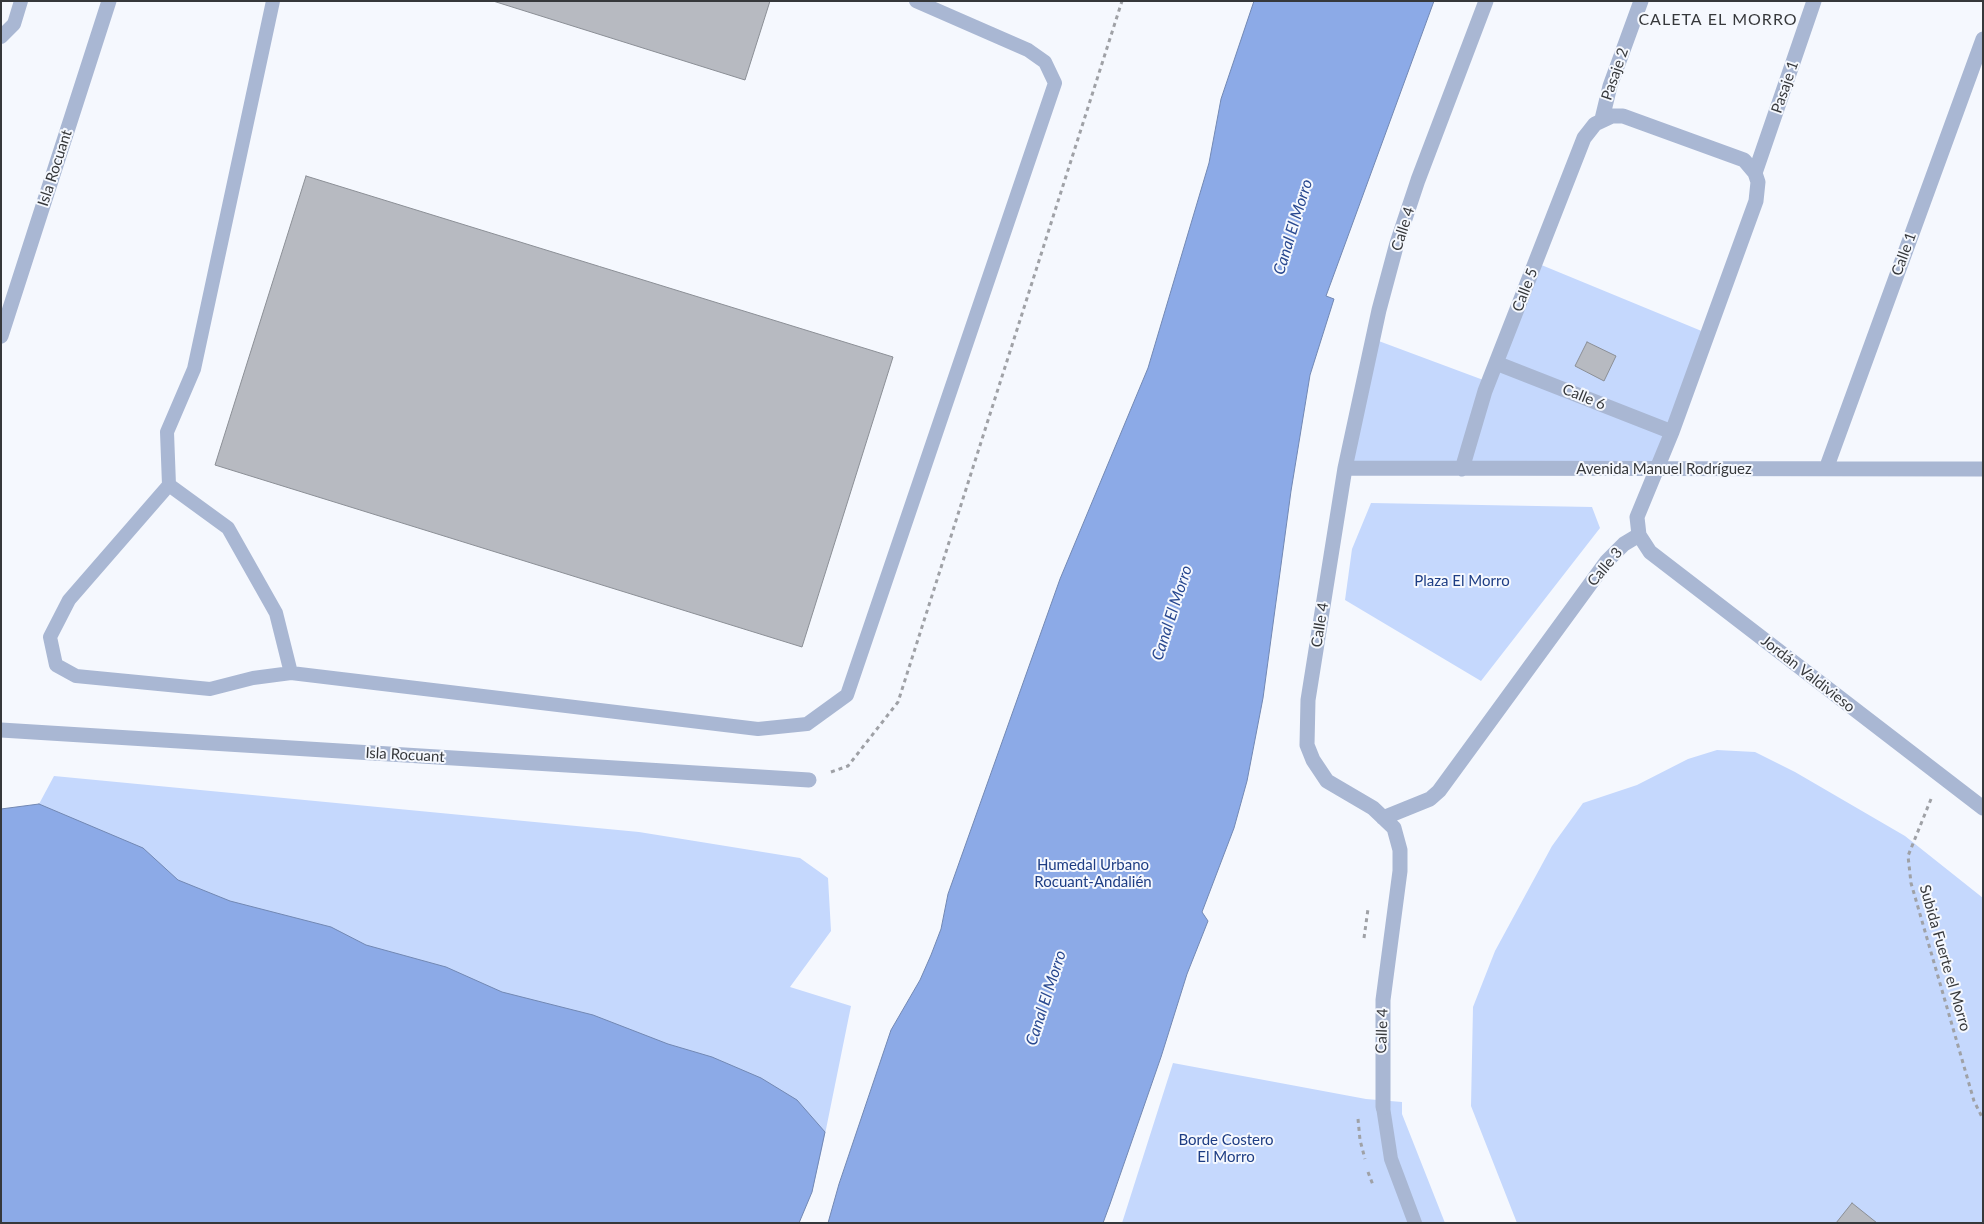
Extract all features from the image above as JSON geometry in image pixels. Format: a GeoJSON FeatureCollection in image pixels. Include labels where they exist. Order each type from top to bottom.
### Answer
{"type":"FeatureCollection","features":[{"type":"Feature","properties":{"kind":"street","name":"Isla Rocuant"},"geometry":{"type":"LineString","coordinates":[[1,336],[110,1]]}},
{"type":"Feature","properties":{"kind":"street","name":"Calle 4"},"geometry":{"type":"LineString","coordinates":[[1383,1108],[1381,1081],[1383,1000],[1400,870],[1400,850],[1394,828],[1373,808],[1327,781],[1313,760],[1307,745],[1308,700],[1345,468],[1379,310],[1397,243],[1418,180],[1486,1]]}},
{"type":"Feature","properties":{"kind":"street","name":"Pasaje 2"},"geometry":{"type":"LineString","coordinates":[[1602,119],[1610,86],[1641,1]]}},
{"type":"Feature","properties":{"kind":"street","name":"Pasaje 1"},"geometry":{"type":"LineString","coordinates":[[1755,173],[1814,1]]}},
{"type":"Feature","properties":{"kind":"street","name":"Calle 1"},"geometry":{"type":"LineString","coordinates":[[1826,469],[1983,39]]}},
{"type":"Feature","properties":{"kind":"street"},"geometry":{"type":"LineString","coordinates":[[1602,119],[1618,116],[1634,120],[1736,156],[1750,166],[1758,182],[1756,201],[1672,432],[1638,517],[1639,535]]}},
{"type":"Feature","properties":{"kind":"street","name":"Calle 5"},"geometry":{"type":"LineString","coordinates":[[1462,469],[1485,391],[1584,138],[1594,124],[1602,119]]}},
{"type":"Feature","properties":{"kind":"street","name":"Calle 6"},"geometry":{"type":"LineString","coordinates":[[1496,363],[1672,432]]}},
{"type":"Feature","properties":{"kind":"street","name":"Avenida Manuel Rodríguez"},"geometry":{"type":"LineString","coordinates":[[1345,468],[1983,469]]}},
{"type":"Feature","properties":{"kind":"street","name":"Calle 3"},"geometry":{"type":"LineString","coordinates":[[1383,818],[1430,799],[1439,791],[1607,561],[1624,544],[1639,535]]}},
{"type":"Feature","properties":{"kind":"street","name":"Jordán Valdivieso"},"geometry":{"type":"LineString","coordinates":[[1639,535],[1650,552],[1983,808]]}},
{"type":"Feature","properties":{"kind":"street","name":"Isla Rocuant"},"geometry":{"type":"LineString","coordinates":[[1,730],[809,780]]}},
{"type":"Feature","properties":{"kind":"lane"},"geometry":{"type":"LineString","coordinates":[[1,36],[14,24],[21,1]]}},
{"type":"Feature","properties":{"kind":"lane"},"geometry":{"type":"LineString","coordinates":[[273,1],[194,369],[167,432],[169,485],[69,600],[50,637],[56,665],[76,676],[210,690],[253,678],[292,673],[758,729],[807,724],[847,695],[1055,83],[1045,62],[1028,50],[916,1]]}},
{"type":"Feature","properties":{"kind":"lane"},"geometry":{"type":"LineString","coordinates":[[169,485],[228,528],[276,612],[292,673]]}},
{"type":"Feature","properties":{"kind":"lane","name":"Calle 4"},"geometry":{"type":"LineString","coordinates":[[1383,1108],[1391,1159],[1415,1223]]}},
{"type":"Feature","properties":{"kind":"path"},"geometry":{"type":"LineString","coordinates":[[809,780],[848,766],[898,702],[1122,1]]}},
{"type":"Feature","properties":{"kind":"path","name":"Subida Fuerte el Morro"},"geometry":{"type":"LineString","coordinates":[[1941,776],[1908,856],[1912,883],[1924,931],[1974,1101],[1983,1119]]}},
{"type":"Feature","properties":{"kind":"green space"},"geometry":{"type":"Polygon","coordinates":[[[1539,264],[1704,332],[1669,427],[1502,361],[1539,264]]]}},
{"type":"Feature","properties":{"kind":"green space"},"geometry":{"type":"Polygon","coordinates":[[[1376,340],[1486,381],[1461,467],[1348,467],[1376,340]]]}},
{"type":"Feature","properties":{"kind":"green space"},"geometry":{"type":"Polygon","coordinates":[[[1497,366],[1668,434],[1656,467],[1465,466],[1497,366]]]}},
{"type":"Feature","properties":{"kind":"green space","name":"Plaza El Morro"},"geometry":{"type":"Polygon","coordinates":[[[1371,503],[1592,507],[1600,528],[1481,681],[1345,600],[1352,549],[1371,503]]]}},
{"type":"Feature","properties":{"kind":"green space"},"geometry":{"type":"Polygon","coordinates":[[[1717,750],[1755,752],[1795,772],[1905,836],[1983,898],[1983,1223],[1517,1223],[1471,1106],[1473,1007],[1495,951],[1552,846],[1583,803],[1637,785],[1688,759],[1717,750]]]}},
{"type":"Feature","properties":{"kind":"green space"},"geometry":{"type":"Polygon","coordinates":[[[54,776],[639,832],[800,858],[828,878],[831,931],[790,987],[851,1006],[812,1192],[799,1223],[1,810],[39,804],[54,776]]]}},
{"type":"Feature","properties":{"kind":"green space","name":"Borde Costero El Morro"},"geometry":{"type":"Polygon","coordinates":[[[1173,1063],[1366,1099],[1402,1102],[1402,1114],[1445,1223],[1122,1223],[1173,1063]]]}},
{"type":"Feature","properties":{"kind":"water","name":"Humedal Urbano Rocuant-Andalién"},"geometry":{"type":"Polygon","coordinates":[[[1254,1],[1434,1],[1326,296],[1334,299],[1310,375],[1291,491],[1263,698],[1247,781],[1234,828],[1202,912],[1208,921],[1187,974],[1161,1057],[1110,1204],[1103,1223],[828,1223],[839,1184],[891,1030],[920,980],[931,955],[941,929],[948,894],[1060,579],[1148,368],[1209,163],[1221,99],[1254,1]]]}},
{"type":"Feature","properties":{"kind":"water"},"geometry":{"type":"Polygon","coordinates":[[[39,804],[143,848],[178,880],[230,901],[331,927],[366,945],[446,967],[502,992],[593,1015],[668,1044],[712,1057],[761,1078],[797,1100],[825,1132],[812,1192],[799,1223],[1,1223],[1,809],[39,804]]]}},
{"type":"Feature","properties":{"kind":"building"},"geometry":{"type":"Polygon","coordinates":[[[493,1],[770,1],[745,80],[493,1]]]}},
{"type":"Feature","properties":{"kind":"building"},"geometry":{"type":"Polygon","coordinates":[[[306,176],[893,357],[802,647],[215,465],[306,176]]]}},
{"type":"Feature","properties":{"kind":"building"},"geometry":{"type":"Polygon","coordinates":[[[1587,342],[1616,356],[1604,381],[1575,366],[1587,342]]]}},
{"type":"Feature","properties":{"kind":"building"},"geometry":{"type":"Polygon","coordinates":[[[1852,1203],[1877,1223],[1836,1223],[1852,1203]]]}},
{"type":"Feature","properties":{"kind":"district","name":"CALETA EL MORRO"},"geometry":{"type":"Point","coordinates":[1718,20]}},
{"type":"Feature","properties":{"kind":"water label","name":"Canal El Morro"},"geometry":{"type":"Point","coordinates":[1293,227]}},
{"type":"Feature","properties":{"kind":"water label","name":"Canal El Morro"},"geometry":{"type":"Point","coordinates":[1172,613]}},
{"type":"Feature","properties":{"kind":"water label","name":"Canal El Morro"},"geometry":{"type":"Point","coordinates":[1046,998]}}]}
